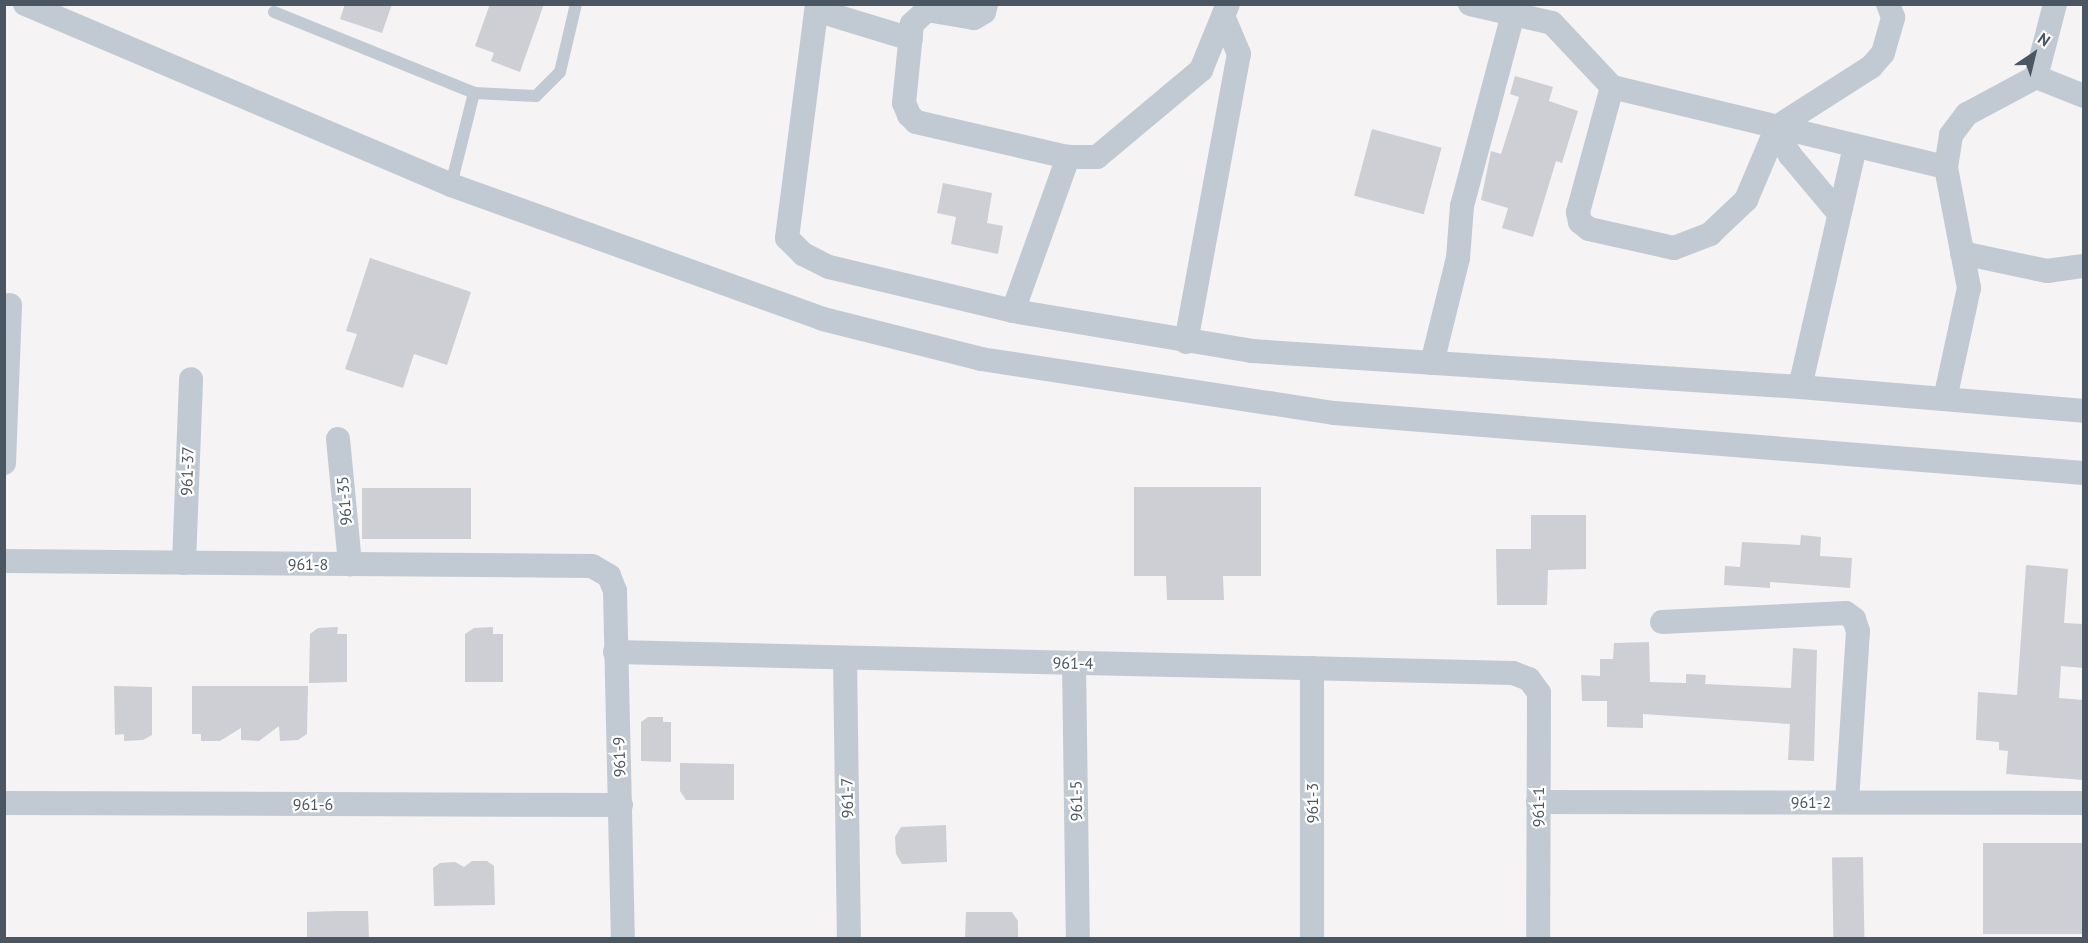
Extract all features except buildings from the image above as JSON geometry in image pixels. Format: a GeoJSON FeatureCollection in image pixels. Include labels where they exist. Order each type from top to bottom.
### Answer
{"type":"FeatureCollection","features":[{"type":"Feature","properties":{"kind":"street"},"geometry":{"type":"LineString","coordinates":[[25,4],[452,185],[823,319],[981,359],[1334,413],[2084,473]]}},
{"type":"Feature","properties":{"kind":"street"},"geometry":{"type":"LineString","coordinates":[[986,4],[984,12],[974,18],[927,10],[919,13],[912,24],[904,103],[916,122],[1068,157],[1097,157],[1201,70],[1226,10]]}},
{"type":"Feature","properties":{"kind":"street"},"geometry":{"type":"LineString","coordinates":[[1470,4],[1513,14],[1554,14],[1612,87],[1776,129],[1946,167]]}},
{"type":"Feature","properties":{"kind":"street"},"geometry":{"type":"LineString","coordinates":[[1612,87],[1578,212],[1580,222],[1589,229],[1674,249],[1710,234],[1746,200],[1776,129],[1871,67],[1883,53],[1893,17],[1888,4]]}},
{"type":"Feature","properties":{"kind":"street"},"geometry":{"type":"LineString","coordinates":[[1945,399],[1969,288],[1946,167],[1951,135],[1957,122],[2036,77],[2055,4]]}},
{"type":"Feature","properties":{"kind":"street"},"geometry":{"type":"LineString","coordinates":[[910,39],[818,8],[787,238],[803,254],[829,267],[1013,311],[1186,342],[1252,351],[1800,387],[2084,411]]}},
{"type":"Feature","properties":{"kind":"street"},"geometry":{"type":"LineString","coordinates":[[1186,342],[1239,54],[1226,10]]}},
{"type":"Feature","properties":{"kind":"street"},"geometry":{"type":"LineString","coordinates":[[1432,363],[1458,258],[1462,206],[1513,14]]}},
{"type":"Feature","properties":{"kind":"street"},"geometry":{"type":"LineString","coordinates":[[2036,77],[2084,96]]}},
{"type":"Feature","properties":{"kind":"street"},"geometry":{"type":"LineString","coordinates":[[1776,129],[1790,155],[1837,211]]}},
{"type":"Feature","properties":{"kind":"street"},"geometry":{"type":"LineString","coordinates":[[1800,387],[1837,211],[1855,147]]}},
{"type":"Feature","properties":{"kind":"street"},"geometry":{"type":"LineString","coordinates":[[1013,311],[1068,157]]}},
{"type":"Feature","properties":{"kind":"street"},"geometry":{"type":"LineString","coordinates":[[1962,253],[2047,271],[2084,266]]}},
{"type":"Feature","properties":{"kind":"street"},"geometry":{"type":"LineString","coordinates":[[4,463],[10,305]]}},
{"type":"Feature","properties":{"kind":"street","name":"961-37"},"geometry":{"type":"LineString","coordinates":[[184,563],[191,379]]}},
{"type":"Feature","properties":{"kind":"street","name":"961-35"},"geometry":{"type":"LineString","coordinates":[[338,439],[350,564]]}},
{"type":"Feature","properties":{"kind":"street","name":"961-8"},"geometry":{"type":"LineString","coordinates":[[4,561],[592,566],[609,576]]}},
{"type":"Feature","properties":{"kind":"street","name":"961-9"},"geometry":{"type":"LineString","coordinates":[[609,576],[615,591],[623,939]]}},
{"type":"Feature","properties":{"kind":"street"},"geometry":{"type":"LineString","coordinates":[[1662,622],[1845,613],[1854,619],[1858,631],[1847,802]]}},
{"type":"Feature","properties":{"kind":"street","name":"961-4"},"geometry":{"type":"LineString","coordinates":[[615,652],[1513,673],[1529,679]]}},
{"type":"Feature","properties":{"kind":"street","name":"961-7"},"geometry":{"type":"LineString","coordinates":[[845,658],[849,939]]}},
{"type":"Feature","properties":{"kind":"street","name":"961-5"},"geometry":{"type":"LineString","coordinates":[[1074,663],[1078,939]]}},
{"type":"Feature","properties":{"kind":"street","name":"961-3"},"geometry":{"type":"LineString","coordinates":[[1312,668],[1312,939]]}},
{"type":"Feature","properties":{"kind":"street","name":"961-1"},"geometry":{"type":"LineString","coordinates":[[1529,679],[1539,693],[1538,939]]}},
{"type":"Feature","properties":{"kind":"street","name":"961-2"},"geometry":{"type":"LineString","coordinates":[[1538,802],[2084,803]]}},
{"type":"Feature","properties":{"kind":"street","name":"961-6"},"geometry":{"type":"LineString","coordinates":[[4,803],[621,805]]}},
{"type":"Feature","properties":{"kind":"lane"},"geometry":{"type":"LineString","coordinates":[[274,12],[474,93],[536,96],[560,72],[576,4]]}},
{"type":"Feature","properties":{"kind":"lane"},"geometry":{"type":"LineString","coordinates":[[452,185],[474,93]]}}]}
